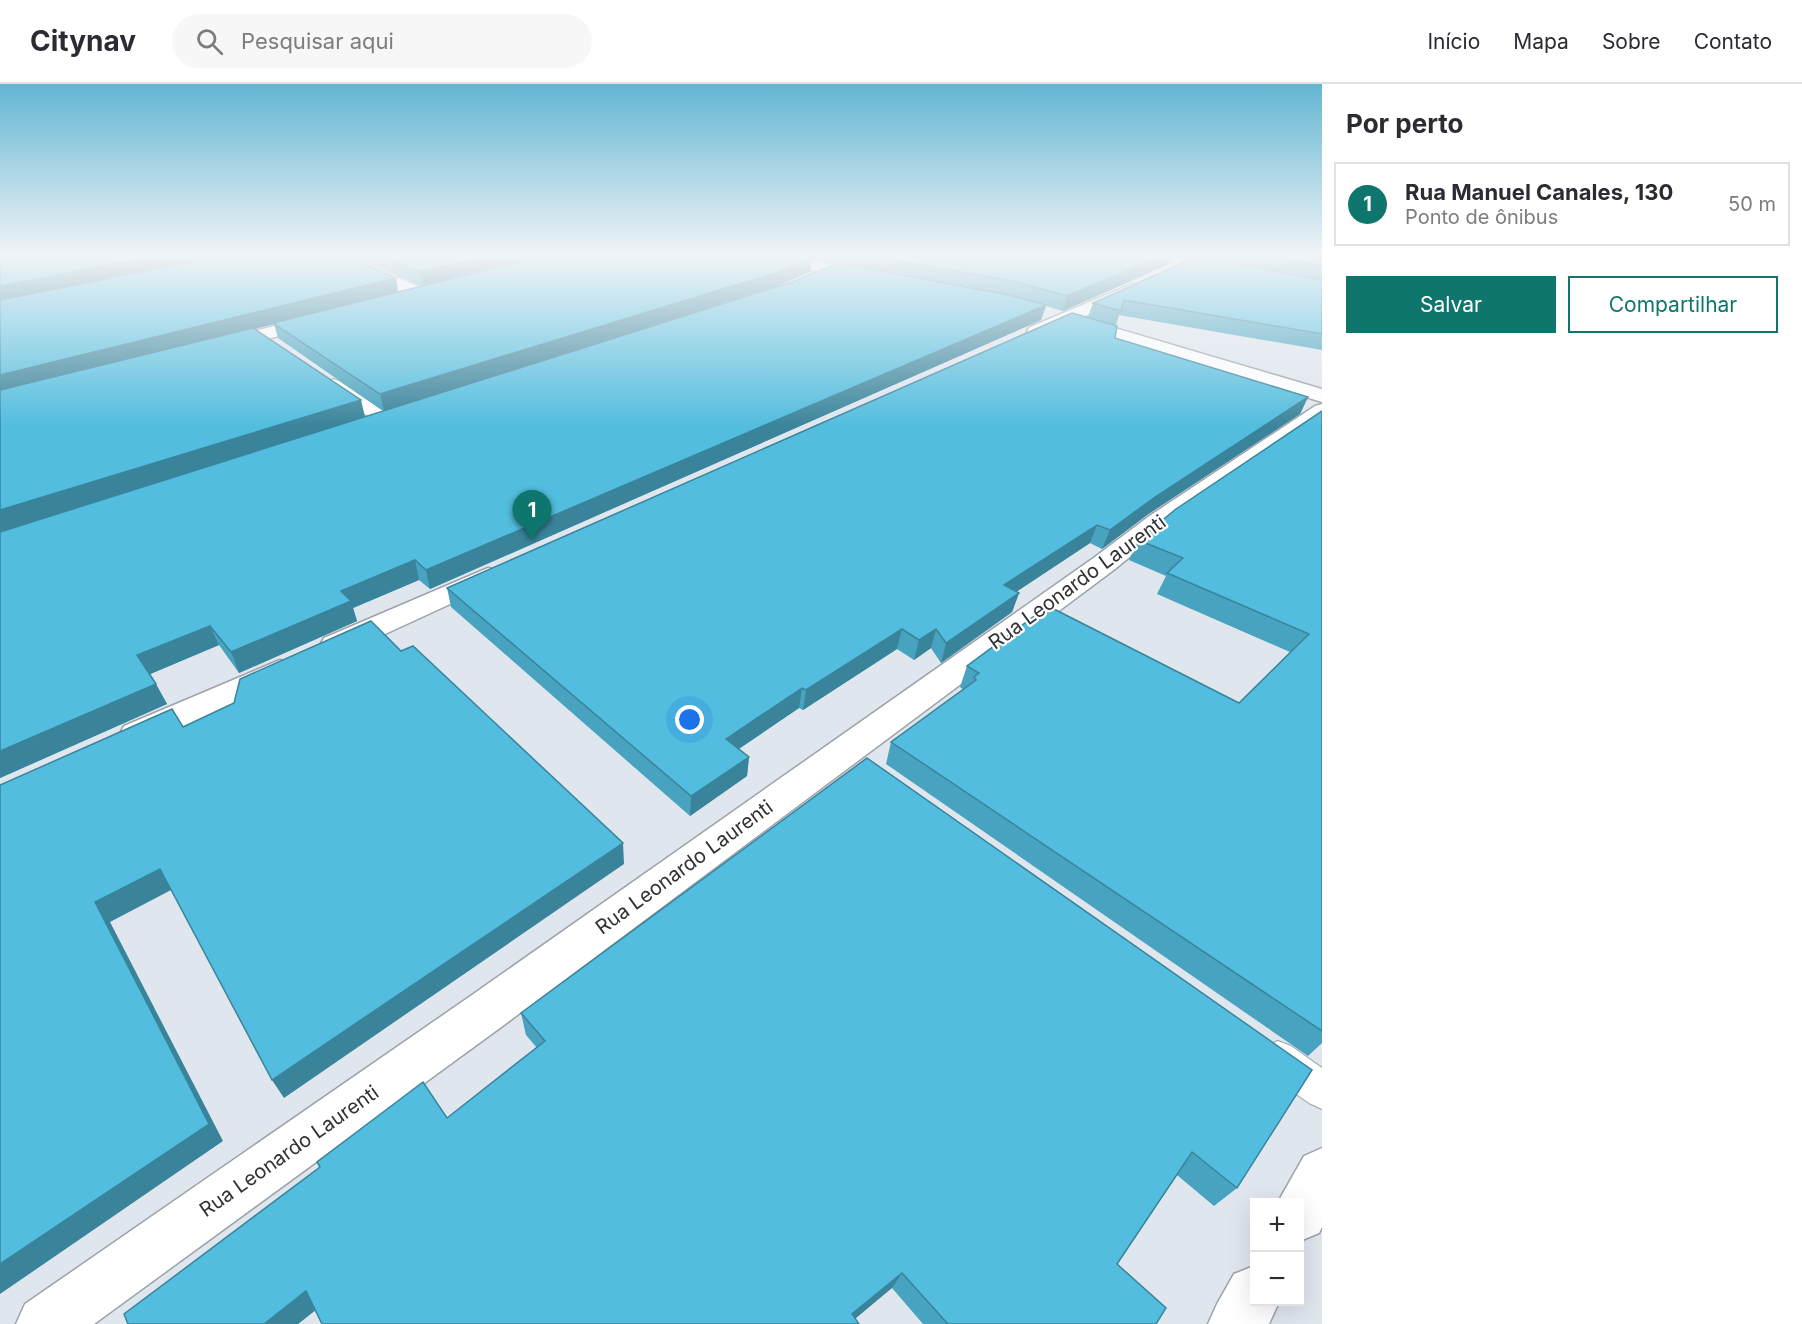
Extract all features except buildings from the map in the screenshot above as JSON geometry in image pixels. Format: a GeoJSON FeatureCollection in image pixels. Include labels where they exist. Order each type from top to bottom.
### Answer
{"type":"FeatureCollection","features":[{"type":"Feature","properties":{"kind":"street"},"geometry":{"type":"LineString","coordinates":[[1041,312],[1322,396]]}},
{"type":"Feature","properties":{"kind":"street"},"geometry":{"type":"LineString","coordinates":[[1013,341],[1082,312]]}},
{"type":"Feature","properties":{"kind":"street"},"geometry":{"type":"LineString","coordinates":[[206,349],[334,316]]}},
{"type":"Feature","properties":{"kind":"street","name":"Rua Leonardo Laurenti"},"geometry":{"type":"LineString","coordinates":[[45,1324],[488,1010],[857,761],[1158,522],[1322,410]]}},
{"type":"Feature","properties":{"kind":"street"},"geometry":{"type":"LineString","coordinates":[[363,427],[393,417]]}},
{"type":"Feature","properties":{"kind":"street"},"geometry":{"type":"LineString","coordinates":[[118,743],[510,566]]}},
{"type":"Feature","properties":{"kind":"street"},"geometry":{"type":"LineString","coordinates":[[1304,1205],[1322,1174]]}},
{"type":"Feature","properties":{"kind":"street"},"geometry":{"type":"LineString","coordinates":[[1237,1324],[1250,1301]]}},
{"type":"Feature","properties":{"kind":"lane"},"geometry":{"type":"LineString","coordinates":[[260,335],[283,349]]}},
{"type":"Feature","properties":{"kind":"lane"},"geometry":{"type":"LineString","coordinates":[[319,374],[393,417]]}},
{"type":"Feature","properties":{"kind":"lane"},"geometry":{"type":"LineString","coordinates":[[1253,1042],[1322,1090]]}},
{"type":"Feature","properties":{"kind":"place","name":"Rua Manuel Canales, 130"},"geometry":{"type":"Point","coordinates":[532,540]}}]}
